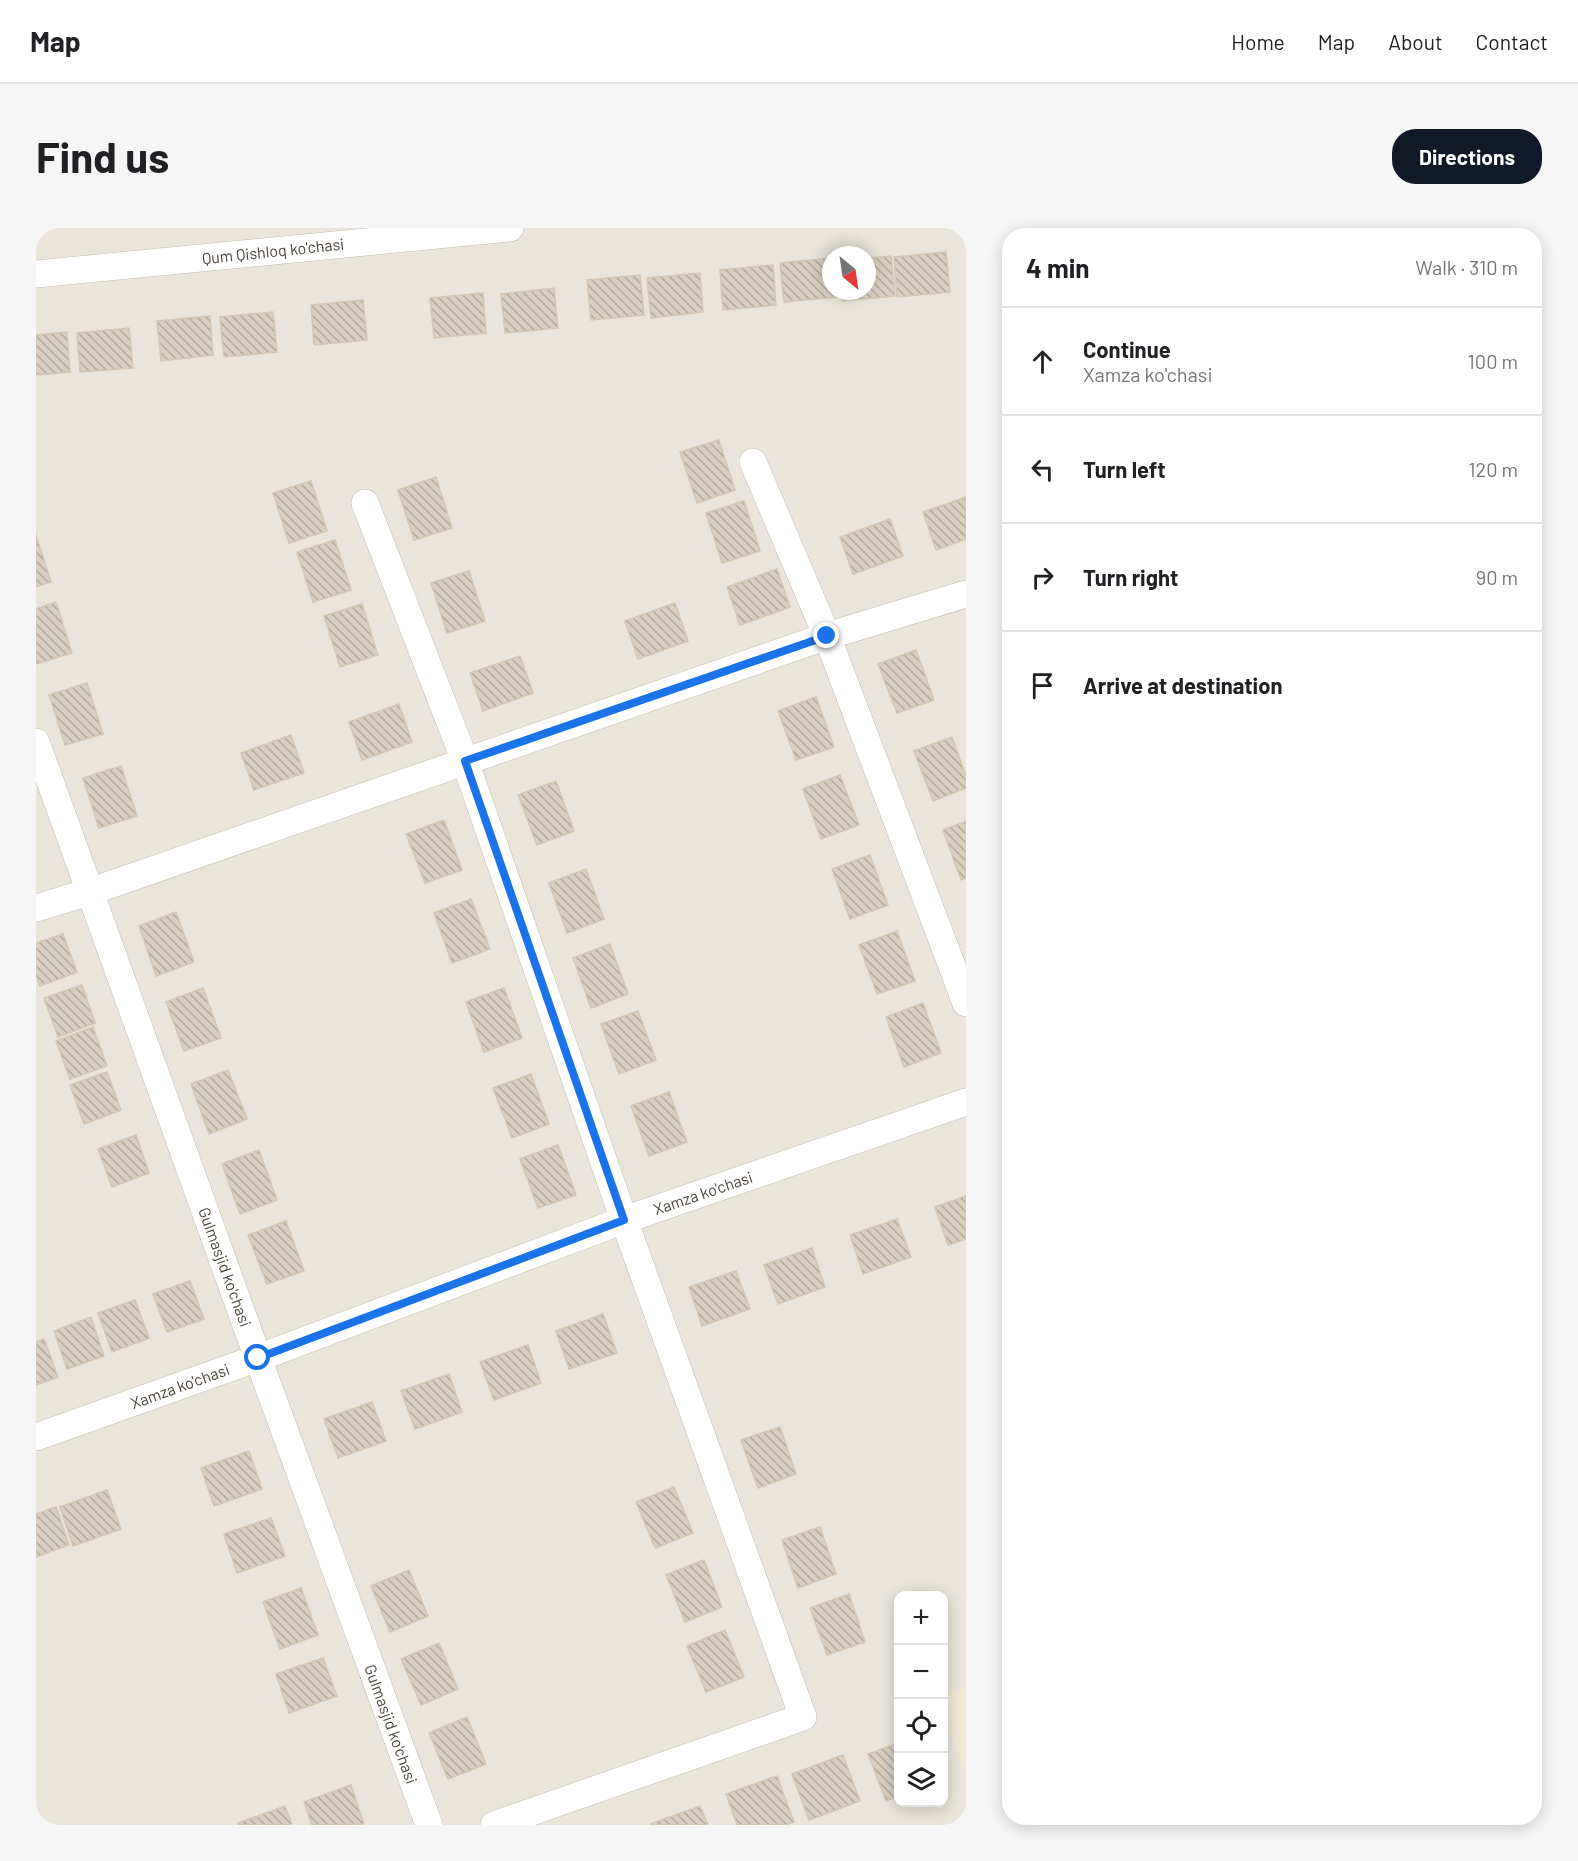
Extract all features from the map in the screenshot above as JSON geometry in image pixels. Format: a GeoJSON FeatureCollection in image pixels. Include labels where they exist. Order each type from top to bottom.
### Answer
{"type":"FeatureCollection","features":[{"type":"Feature","properties":{"kind":"street","name":"Qum Qishloq ko'chasi"},"geometry":{"type":"LineString","coordinates":[[36,274],[510,228]]}},
{"type":"Feature","properties":{"kind":"street"},"geometry":{"type":"LineString","coordinates":[[753,462],[827,636],[966,1003]]}},
{"type":"Feature","properties":{"kind":"street"},"geometry":{"type":"LineString","coordinates":[[366,503],[465,761],[624,1220],[803,1717],[494,1825]]}},
{"type":"Feature","properties":{"kind":"street"},"geometry":{"type":"LineString","coordinates":[[36,908],[827,636],[966,594]]}},
{"type":"Feature","properties":{"kind":"street","name":"Gulmasjid ko'chasi"},"geometry":{"type":"LineString","coordinates":[[36,742],[429,1825]]}},
{"type":"Feature","properties":{"kind":"street","name":"Xamza ko'chasi"},"geometry":{"type":"LineString","coordinates":[[36,1437],[258,1358],[624,1220],[966,1102]]}},
{"type":"Feature","properties":{"kind":"shaded area"},"geometry":{"type":"Polygon","coordinates":[[[36,228],[966,228],[966,1825],[36,1825],[36,228]]]}},
{"type":"Feature","properties":{"kind":"shaded area"},"geometry":{"type":"Polygon","coordinates":[[[966,1687],[966,1779],[948,1722],[948,1693],[966,1687]]]}},
{"type":"Feature","properties":{"kind":"building"},"geometry":{"type":"Polygon","coordinates":[[[946,252],[950,292],[897,297],[894,257],[946,252]]]}},
{"type":"Feature","properties":{"kind":"building"},"geometry":{"type":"Polygon","coordinates":[[[891,256],[895,296],[876,298],[876,257],[891,256]]]}},
{"type":"Feature","properties":{"kind":"building"},"geometry":{"type":"Polygon","coordinates":[[[822,259],[822,298],[784,302],[780,263],[822,259]]]}},
{"type":"Feature","properties":{"kind":"building"},"geometry":{"type":"Polygon","coordinates":[[[773,265],[776,305],[723,310],[720,270],[773,265]]]}},
{"type":"Feature","properties":{"kind":"building"},"geometry":{"type":"Polygon","coordinates":[[[700,273],[703,312],[651,318],[647,278],[700,273]]]}},
{"type":"Feature","properties":{"kind":"building"},"geometry":{"type":"Polygon","coordinates":[[[640,275],[644,315],[591,320],[587,280],[640,275]]]}},
{"type":"Feature","properties":{"kind":"building"},"geometry":{"type":"Polygon","coordinates":[[[554,288],[558,328],[505,333],[501,294],[554,288]]]}},
{"type":"Feature","properties":{"kind":"building"},"geometry":{"type":"Polygon","coordinates":[[[483,293],[486,333],[434,338],[430,298],[483,293]]]}},
{"type":"Feature","properties":{"kind":"building"},"geometry":{"type":"Polygon","coordinates":[[[363,300],[367,340],[314,345],[311,305],[363,300]]]}},
{"type":"Feature","properties":{"kind":"building"},"geometry":{"type":"Polygon","coordinates":[[[273,312],[277,352],[224,357],[220,317],[273,312]]]}},
{"type":"Feature","properties":{"kind":"building"},"geometry":{"type":"Polygon","coordinates":[[[210,316],[213,355],[161,361],[157,321],[210,316]]]}},
{"type":"Feature","properties":{"kind":"building"},"geometry":{"type":"Polygon","coordinates":[[[129,328],[133,368],[80,372],[77,333],[129,328]]]}},
{"type":"Feature","properties":{"kind":"building"},"geometry":{"type":"Polygon","coordinates":[[[67,332],[70,372],[36,375],[36,335],[67,332]]]}},
{"type":"Feature","properties":{"kind":"building"},"geometry":{"type":"Polygon","coordinates":[[[719,440],[735,490],[697,503],[680,452],[719,440]]]}},
{"type":"Feature","properties":{"kind":"building"},"geometry":{"type":"Polygon","coordinates":[[[436,477],[452,528],[414,540],[398,490],[436,477]]]}},
{"type":"Feature","properties":{"kind":"building"},"geometry":{"type":"Polygon","coordinates":[[[311,481],[327,531],[289,543],[273,493],[311,481]]]}},
{"type":"Feature","properties":{"kind":"building"},"geometry":{"type":"Polygon","coordinates":[[[966,497],[966,539],[936,550],[923,512],[966,497]]]}},
{"type":"Feature","properties":{"kind":"building"},"geometry":{"type":"Polygon","coordinates":[[[744,501],[760,551],[722,563],[706,513],[744,501]]]}},
{"type":"Feature","properties":{"kind":"building"},"geometry":{"type":"Polygon","coordinates":[[[890,519],[903,556],[853,574],[840,537],[890,519]]]}},
{"type":"Feature","properties":{"kind":"building"},"geometry":{"type":"Polygon","coordinates":[[[36,535],[51,582],[36,587],[36,535]]]}},
{"type":"Feature","properties":{"kind":"building"},"geometry":{"type":"Polygon","coordinates":[[[335,540],[351,590],[313,602],[297,552],[335,540]]]}},
{"type":"Feature","properties":{"kind":"building"},"geometry":{"type":"Polygon","coordinates":[[[777,569],[790,607],[740,625],[727,587],[777,569]]]}},
{"type":"Feature","properties":{"kind":"building"},"geometry":{"type":"Polygon","coordinates":[[[469,571],[485,621],[447,633],[431,583],[469,571]]]}},
{"type":"Feature","properties":{"kind":"building"},"geometry":{"type":"Polygon","coordinates":[[[56,602],[72,653],[36,664],[36,609],[56,602]]]}},
{"type":"Feature","properties":{"kind":"building"},"geometry":{"type":"Polygon","coordinates":[[[675,603],[688,641],[638,659],[625,621],[675,603]]]}},
{"type":"Feature","properties":{"kind":"building"},"geometry":{"type":"Polygon","coordinates":[[[362,604],[378,655],[340,667],[324,616],[362,604]]]}},
{"type":"Feature","properties":{"kind":"building"},"geometry":{"type":"Polygon","coordinates":[[[916,650],[934,700],[897,713],[878,664],[916,650]]]}},
{"type":"Feature","properties":{"kind":"building"},"geometry":{"type":"Polygon","coordinates":[[[520,656],[533,693],[483,711],[470,673],[520,656]]]}},
{"type":"Feature","properties":{"kind":"building"},"geometry":{"type":"Polygon","coordinates":[[[87,683],[103,734],[65,745],[49,695],[87,683]]]}},
{"type":"Feature","properties":{"kind":"building"},"geometry":{"type":"Polygon","coordinates":[[[816,697],[834,747],[796,760],[778,711],[816,697]]]}},
{"type":"Feature","properties":{"kind":"building"},"geometry":{"type":"Polygon","coordinates":[[[399,704],[412,742],[362,760],[349,722],[399,704]]]}},
{"type":"Feature","properties":{"kind":"building"},"geometry":{"type":"Polygon","coordinates":[[[291,735],[304,773],[254,790],[241,753],[291,735]]]}},
{"type":"Feature","properties":{"kind":"building"},"geometry":{"type":"Polygon","coordinates":[[[952,737],[966,776],[966,788],[933,801],[914,751],[952,737]]]}},
{"type":"Feature","properties":{"kind":"building"},"geometry":{"type":"Polygon","coordinates":[[[121,766],[137,816],[99,828],[83,778],[121,766]]]}},
{"type":"Feature","properties":{"kind":"building"},"geometry":{"type":"Polygon","coordinates":[[[840,775],[859,825],[821,839],[803,789],[840,775]]]}},
{"type":"Feature","properties":{"kind":"building"},"geometry":{"type":"Polygon","coordinates":[[[556,781],[574,831],[537,845],[518,795],[556,781]]]}},
{"type":"Feature","properties":{"kind":"building"},"geometry":{"type":"Polygon","coordinates":[[[444,820],[462,870],[425,883],[406,834],[444,820]]]}},
{"type":"Feature","properties":{"kind":"building"},"geometry":{"type":"Polygon","coordinates":[[[966,821],[966,878],[961,880],[943,830],[966,821]]]}},
{"type":"Feature","properties":{"kind":"building"},"geometry":{"type":"Polygon","coordinates":[[[870,855],[888,905],[850,919],[832,869],[870,855]]]}},
{"type":"Feature","properties":{"kind":"building"},"geometry":{"type":"Polygon","coordinates":[[[586,869],[604,919],[567,933],[549,883],[586,869]]]}},
{"type":"Feature","properties":{"kind":"building"},"geometry":{"type":"Polygon","coordinates":[[[471,899],[490,949],[452,963],[434,913],[471,899]]]}},
{"type":"Feature","properties":{"kind":"building"},"geometry":{"type":"Polygon","coordinates":[[[176,912],[194,962],[156,976],[139,926],[176,912]]]}},
{"type":"Feature","properties":{"kind":"building"},"geometry":{"type":"Polygon","coordinates":[[[897,931],[915,981],[877,994],[859,945],[897,931]]]}},
{"type":"Feature","properties":{"kind":"building"},"geometry":{"type":"Polygon","coordinates":[[[63,934],[77,972],[40,986],[36,975],[36,943],[63,934]]]}},
{"type":"Feature","properties":{"kind":"building"},"geometry":{"type":"Polygon","coordinates":[[[610,944],[628,994],[591,1008],[573,958],[610,944]]]}},
{"type":"Feature","properties":{"kind":"building"},"geometry":{"type":"Polygon","coordinates":[[[82,985],[95,1023],[58,1037],[44,998],[82,985]]]}},
{"type":"Feature","properties":{"kind":"building"},"geometry":{"type":"Polygon","coordinates":[[[203,988],[221,1038],[184,1051],[166,1002],[203,988]]]}},
{"type":"Feature","properties":{"kind":"building"},"geometry":{"type":"Polygon","coordinates":[[[504,988],[522,1038],[484,1052],[466,1002],[504,988]]]}},
{"type":"Feature","properties":{"kind":"building"},"geometry":{"type":"Polygon","coordinates":[[[923,1003],[941,1053],[904,1067],[886,1017],[923,1003]]]}},
{"type":"Feature","properties":{"kind":"building"},"geometry":{"type":"Polygon","coordinates":[[[638,1011],[656,1060],[619,1074],[601,1024],[638,1011]]]}},
{"type":"Feature","properties":{"kind":"building"},"geometry":{"type":"Polygon","coordinates":[[[93,1027],[107,1066],[70,1079],[56,1041],[93,1027]]]}},
{"type":"Feature","properties":{"kind":"building"},"geometry":{"type":"Polygon","coordinates":[[[228,1070],[247,1119],[209,1134],[191,1084],[228,1070]]]}},
{"type":"Feature","properties":{"kind":"building"},"geometry":{"type":"Polygon","coordinates":[[[107,1072],[121,1110],[84,1124],[70,1085],[107,1072]]]}},
{"type":"Feature","properties":{"kind":"building"},"geometry":{"type":"Polygon","coordinates":[[[531,1074],[549,1124],[512,1138],[493,1088],[531,1074]]]}},
{"type":"Feature","properties":{"kind":"building"},"geometry":{"type":"Polygon","coordinates":[[[669,1092],[687,1142],[649,1156],[631,1106],[669,1092]]]}},
{"type":"Feature","properties":{"kind":"building"},"geometry":{"type":"Polygon","coordinates":[[[136,1135],[149,1173],[112,1187],[98,1149],[136,1135]]]}},
{"type":"Feature","properties":{"kind":"building"},"geometry":{"type":"Polygon","coordinates":[[[558,1145],[576,1195],[538,1208],[520,1159],[558,1145]]]}},
{"type":"Feature","properties":{"kind":"building"},"geometry":{"type":"Polygon","coordinates":[[[259,1150],[277,1200],[240,1214],[222,1164],[259,1150]]]}},
{"type":"Feature","properties":{"kind":"building"},"geometry":{"type":"Polygon","coordinates":[[[966,1196],[966,1239],[948,1245],[935,1207],[966,1196]]]}},
{"type":"Feature","properties":{"kind":"building"},"geometry":{"type":"Polygon","coordinates":[[[897,1219],[911,1257],[863,1274],[850,1235],[897,1219]]]}},
{"type":"Feature","properties":{"kind":"building"},"geometry":{"type":"Polygon","coordinates":[[[286,1221],[304,1271],[267,1284],[248,1235],[286,1221]]]}},
{"type":"Feature","properties":{"kind":"building"},"geometry":{"type":"Polygon","coordinates":[[[812,1248],[825,1287],[778,1304],[764,1265],[812,1248]]]}},
{"type":"Feature","properties":{"kind":"building"},"geometry":{"type":"Polygon","coordinates":[[[736,1271],[750,1309],[702,1326],[689,1287],[736,1271]]]}},
{"type":"Feature","properties":{"kind":"building"},"geometry":{"type":"Polygon","coordinates":[[[190,1281],[204,1319],[167,1332],[153,1294],[190,1281]]]}},
{"type":"Feature","properties":{"kind":"building"},"geometry":{"type":"Polygon","coordinates":[[[135,1300],[149,1338],[112,1352],[98,1313],[135,1300]]]}},
{"type":"Feature","properties":{"kind":"building"},"geometry":{"type":"Polygon","coordinates":[[[603,1314],[617,1353],[569,1369],[556,1331],[603,1314]]]}},
{"type":"Feature","properties":{"kind":"building"},"geometry":{"type":"Polygon","coordinates":[[[91,1317],[104,1356],[67,1369],[54,1331],[91,1317]]]}},
{"type":"Feature","properties":{"kind":"building"},"geometry":{"type":"Polygon","coordinates":[[[44,1339],[58,1377],[36,1385],[36,1342],[44,1339]]]}},
{"type":"Feature","properties":{"kind":"building"},"geometry":{"type":"Polygon","coordinates":[[[528,1345],[541,1383],[494,1400],[480,1362],[528,1345]]]}},
{"type":"Feature","properties":{"kind":"building"},"geometry":{"type":"Polygon","coordinates":[[[449,1374],[462,1412],[415,1429],[401,1391],[449,1374]]]}},
{"type":"Feature","properties":{"kind":"building"},"geometry":{"type":"Polygon","coordinates":[[[372,1402],[386,1441],[338,1458],[324,1419],[372,1402]]]}},
{"type":"Feature","properties":{"kind":"building"},"geometry":{"type":"Polygon","coordinates":[[[780,1427],[796,1474],[758,1488],[741,1440],[780,1427]]]}},
{"type":"Feature","properties":{"kind":"building"},"geometry":{"type":"Polygon","coordinates":[[[249,1451],[262,1489],[214,1506],[201,1468],[249,1451]]]}},
{"type":"Feature","properties":{"kind":"building"},"geometry":{"type":"Polygon","coordinates":[[[674,1487],[693,1533],[655,1548],[636,1502],[674,1487]]]}},
{"type":"Feature","properties":{"kind":"building"},"geometry":{"type":"Polygon","coordinates":[[[107,1490],[121,1529],[73,1546],[60,1507],[107,1490]]]}},
{"type":"Feature","properties":{"kind":"building"},"geometry":{"type":"Polygon","coordinates":[[[56,1507],[69,1545],[36,1557],[36,1514],[56,1507]]]}},
{"type":"Feature","properties":{"kind":"building"},"geometry":{"type":"Polygon","coordinates":[[[271,1518],[285,1556],[237,1573],[224,1534],[271,1518]]]}},
{"type":"Feature","properties":{"kind":"building"},"geometry":{"type":"Polygon","coordinates":[[[820,1527],[836,1574],[798,1588],[782,1540],[820,1527]]]}},
{"type":"Feature","properties":{"kind":"building"},"geometry":{"type":"Polygon","coordinates":[[[704,1560],[722,1607],[685,1622],[666,1575],[704,1560]]]}},
{"type":"Feature","properties":{"kind":"building"},"geometry":{"type":"Polygon","coordinates":[[[409,1570],[428,1616],[390,1632],[371,1586],[409,1570]]]}},
{"type":"Feature","properties":{"kind":"building"},"geometry":{"type":"Polygon","coordinates":[[[301,1588],[318,1635],[280,1649],[263,1602],[301,1588]]]}},
{"type":"Feature","properties":{"kind":"building"},"geometry":{"type":"Polygon","coordinates":[[[849,1594],[865,1642],[827,1655],[810,1608],[849,1594]]]}},
{"type":"Feature","properties":{"kind":"building"},"geometry":{"type":"Polygon","coordinates":[[[725,1630],[744,1677],[706,1692],[687,1646],[725,1630]]]}},
{"type":"Feature","properties":{"kind":"building"},"geometry":{"type":"Polygon","coordinates":[[[439,1643],[458,1689],[421,1705],[401,1659],[439,1643]]]}},
{"type":"Feature","properties":{"kind":"building"},"geometry":{"type":"Polygon","coordinates":[[[323,1658],[337,1696],[289,1713],[276,1674],[323,1658]]]}},
{"type":"Feature","properties":{"kind":"building"},"geometry":{"type":"Polygon","coordinates":[[[467,1717],[486,1764],[448,1779],[429,1733],[467,1717]]]}},
{"type":"Feature","properties":{"kind":"building"},"geometry":{"type":"Polygon","coordinates":[[[894,1744],[894,1798],[886,1801],[868,1754],[894,1744]]]}},
{"type":"Feature","properties":{"kind":"building"},"geometry":{"type":"Polygon","coordinates":[[[843,1755],[860,1801],[809,1820],[792,1774],[843,1755]]]}},
{"type":"Feature","properties":{"kind":"building"},"geometry":{"type":"Polygon","coordinates":[[[777,1776],[794,1822],[786,1825],[737,1825],[726,1794],[777,1776]]]}},
{"type":"Feature","properties":{"kind":"building"},"geometry":{"type":"Polygon","coordinates":[[[351,1785],[364,1824],[312,1825],[304,1802],[351,1785]]]}},
{"type":"Feature","properties":{"kind":"building"},"geometry":{"type":"Polygon","coordinates":[[[285,1806],[292,1825],[238,1825],[238,1823],[285,1806]]]}},
{"type":"Feature","properties":{"kind":"building"},"geometry":{"type":"Polygon","coordinates":[[[700,1806],[708,1825],[650,1825],[650,1824],[700,1806]]]}},
{"type":"Feature","properties":{"kind":"route"},"geometry":{"type":"LineString","coordinates":[[258,1358],[624,1220],[465,761],[827,636]]}}]}
